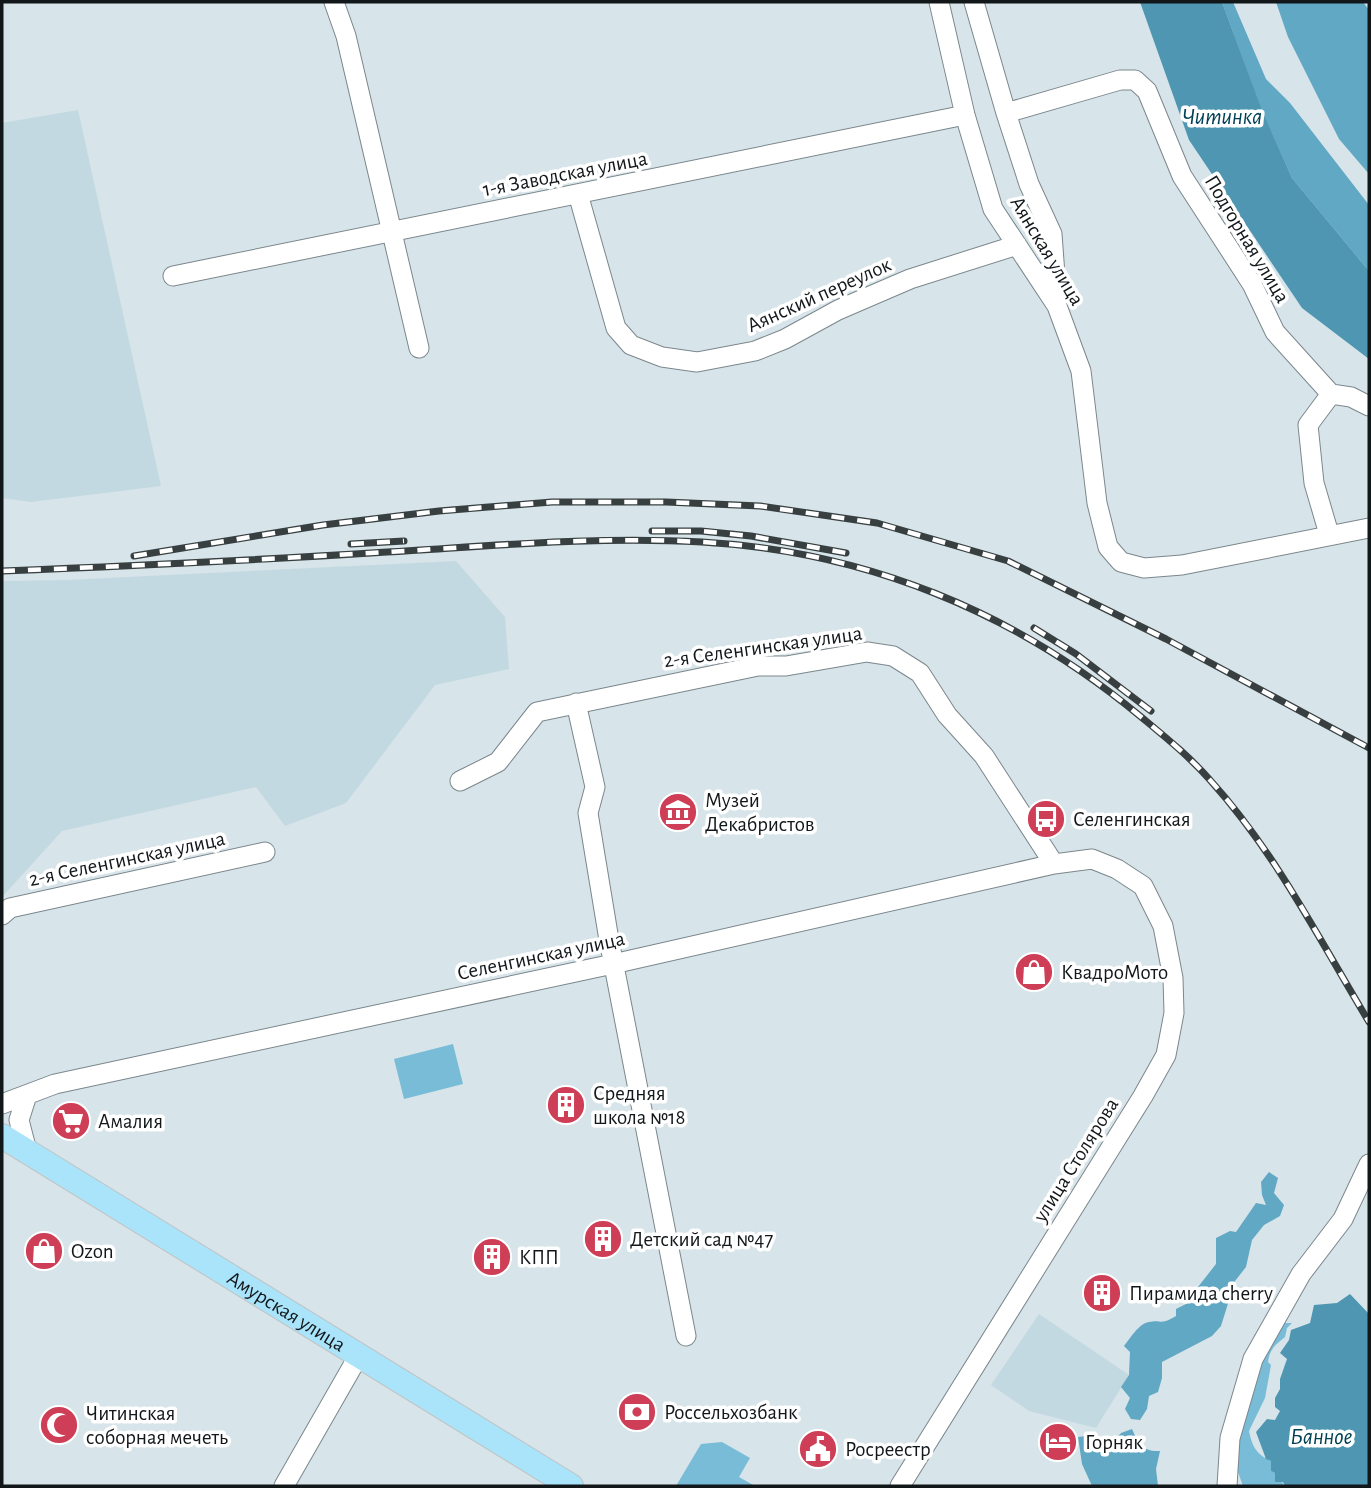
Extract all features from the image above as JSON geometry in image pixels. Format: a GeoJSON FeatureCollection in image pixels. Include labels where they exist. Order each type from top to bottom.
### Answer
{"type":"FeatureCollection","features":[{"type":"Feature","properties":{"kind":"main road","name":"Амурская улица"},"geometry":{"type":"LineString","coordinates":[[2,1136],[219,1272],[571,1486]]}},
{"type":"Feature","properties":{"kind":"street"},"geometry":{"type":"LineString","coordinates":[[334,2],[346,36],[419,348]]}},
{"type":"Feature","properties":{"kind":"street","name":"Аянская улица"},"geometry":{"type":"LineString","coordinates":[[939,2],[965,116],[993,209],[1057,306],[1081,371],[1097,503],[1108,547],[1121,562],[1144,568],[1182,565],[1329,534]]}},
{"type":"Feature","properties":{"kind":"street"},"geometry":{"type":"LineString","coordinates":[[974,2],[1029,184],[1052,234],[1057,306]]}},
{"type":"Feature","properties":{"kind":"street","name":"Подгорная улица"},"geometry":{"type":"LineString","coordinates":[[1006,113],[1120,80],[1135,80],[1147,91],[1182,176],[1252,284],[1275,332],[1331,394]]}},
{"type":"Feature","properties":{"kind":"street","name":"1-я Заводская улица"},"geometry":{"type":"LineString","coordinates":[[173,276],[965,116]]}},
{"type":"Feature","properties":{"kind":"street","name":"Аянский переулок"},"geometry":{"type":"LineString","coordinates":[[578,194],[616,328],[631,345],[662,357],[697,362],[755,351],[785,340],[838,310],[910,279],[1017,245]]}},
{"type":"Feature","properties":{"kind":"street"},"geometry":{"type":"LineString","coordinates":[[1369,406],[1351,397],[1331,394],[1308,425],[1314,483],[1329,534],[1369,528]]}},
{"type":"Feature","properties":{"kind":"street","name":"2-я Селенгинская улица"},"geometry":{"type":"LineString","coordinates":[[460,781],[498,762],[537,712],[758,666],[786,666],[867,652],[894,656],[920,673],[947,715],[984,756],[1051,858]]}},
{"type":"Feature","properties":{"kind":"street"},"geometry":{"type":"LineString","coordinates":[[576,704],[595,787],[588,813],[613,964],[686,1336]]}},
{"type":"Feature","properties":{"kind":"street","name":"2-я Селенгинская улица"},"geometry":{"type":"LineString","coordinates":[[2,915],[10,908],[265,852]]}},
{"type":"Feature","properties":{"kind":"street","name":"Селенгинская улица"},"geometry":{"type":"LineString","coordinates":[[2,1104],[55,1084],[613,964],[1051,858],[1092,859]]}},
{"type":"Feature","properties":{"kind":"street","name":"улица Столярова"},"geometry":{"type":"LineString","coordinates":[[900,1486],[1166,1055],[1174,1013],[1173,978],[1163,926],[1143,886],[1117,869],[1092,859]]}},
{"type":"Feature","properties":{"kind":"street"},"geometry":{"type":"LineString","coordinates":[[27,1095],[19,1120],[27,1151]]}},
{"type":"Feature","properties":{"kind":"street"},"geometry":{"type":"LineString","coordinates":[[1227,1486],[1230,1438],[1253,1359],[1301,1274],[1343,1219],[1369,1164]]}},
{"type":"Feature","properties":{"kind":"street"},"geometry":{"type":"LineString","coordinates":[[284,1486],[359,1355]]}},
{"type":"Feature","properties":{"kind":"shaded area"},"geometry":{"type":"Polygon","coordinates":[[[1222,2],[1233,2],[1266,79],[1290,103],[1369,205],[1369,271],[1292,178],[1262,111],[1222,2]]]}},
{"type":"Feature","properties":{"kind":"shaded area"},"geometry":{"type":"Polygon","coordinates":[[[1276,2],[1363,2],[1369,10],[1369,174],[1339,139],[1288,37],[1276,2]]]}},
{"type":"Feature","properties":{"kind":"shaded area"},"geometry":{"type":"Polygon","coordinates":[[[78,110],[161,486],[31,502],[2,498],[2,123],[78,110]]]}},
{"type":"Feature","properties":{"kind":"shaded area"},"geometry":{"type":"Polygon","coordinates":[[[456,561],[505,617],[509,669],[435,685],[346,803],[285,826],[256,787],[62,831],[2,897],[2,581],[456,561]]]}},
{"type":"Feature","properties":{"kind":"shaded area"},"geometry":{"type":"Polygon","coordinates":[[[453,1044],[463,1084],[404,1099],[394,1059],[453,1044]]]}},
{"type":"Feature","properties":{"kind":"shaded area"},"geometry":{"type":"Polygon","coordinates":[[[1269,1172],[1278,1178],[1274,1193],[1284,1205],[1280,1216],[1264,1225],[1252,1240],[1246,1267],[1235,1281],[1221,1326],[1212,1336],[1162,1362],[1162,1378],[1158,1392],[1149,1396],[1147,1409],[1140,1420],[1131,1419],[1125,1409],[1130,1398],[1121,1387],[1129,1375],[1130,1352],[1124,1346],[1141,1326],[1153,1321],[1164,1322],[1171,1319],[1176,1316],[1176,1309],[1198,1298],[1198,1287],[1216,1264],[1216,1238],[1230,1231],[1236,1232],[1256,1203],[1266,1205],[1261,1182],[1269,1172]]]}},
{"type":"Feature","properties":{"kind":"shaded area"},"geometry":{"type":"Polygon","coordinates":[[[1039,1314],[1129,1375],[1096,1428],[1029,1411],[991,1385],[1039,1314]]]}},
{"type":"Feature","properties":{"kind":"shaded area"},"geometry":{"type":"Polygon","coordinates":[[[1279,1323],[1292,1323],[1287,1328],[1285,1337],[1270,1354],[1268,1362],[1271,1365],[1265,1398],[1249,1431],[1256,1449],[1271,1461],[1271,1471],[1285,1486],[1243,1486],[1234,1461],[1251,1346],[1255,1334],[1279,1323]]]}},
{"type":"Feature","properties":{"kind":"shaded area"},"geometry":{"type":"Polygon","coordinates":[[[1132,1429],[1142,1446],[1160,1451],[1156,1469],[1158,1486],[1092,1486],[1082,1464],[1078,1437],[1094,1435],[1114,1441],[1121,1433],[1132,1429]]]}},
{"type":"Feature","properties":{"kind":"shaded area"},"geometry":{"type":"Polygon","coordinates":[[[722,1442],[750,1458],[739,1477],[755,1486],[676,1486],[701,1444],[722,1442]]]}},
{"type":"Feature","properties":{"kind":"water","name":"Читинка"},"geometry":{"type":"Polygon","coordinates":[[[1140,2],[1222,2],[1262,110],[1292,178],[1369,271],[1369,359],[1302,308],[1189,140],[1140,2]]]}},
{"type":"Feature","properties":{"kind":"water","name":"Банное"},"geometry":{"type":"Polygon","coordinates":[[[1350,1294],[1369,1314],[1369,1486],[1285,1486],[1283,1482],[1275,1482],[1271,1461],[1266,1459],[1256,1432],[1267,1419],[1275,1420],[1280,1411],[1275,1407],[1275,1398],[1280,1389],[1280,1379],[1287,1359],[1280,1353],[1289,1340],[1291,1330],[1310,1323],[1314,1305],[1337,1303],[1350,1294]]]}},
{"type":"Feature","properties":{"kind":"railway"},"geometry":{"type":"LineString","coordinates":[[134,556],[323,525],[439,511],[552,502],[666,502],[760,506],[877,523],[1008,561],[1166,639],[1369,748]]}},
{"type":"Feature","properties":{"kind":"railway"},"geometry":{"type":"LineString","coordinates":[[652,531],[701,531],[751,536],[846,553]]}},
{"type":"Feature","properties":{"kind":"railway"},"geometry":{"type":"LineString","coordinates":[[2,571],[544,543],[663,540],[762,548],[822,558],[879,574],[935,593],[1042,646],[1092,679],[1185,754],[1234,808],[1256,837],[1296,897],[1369,1022]]}},
{"type":"Feature","properties":{"kind":"railway"},"geometry":{"type":"LineString","coordinates":[[351,544],[404,541]]}},
{"type":"Feature","properties":{"kind":"railway"},"geometry":{"type":"LineString","coordinates":[[1034,628],[1076,654],[1151,711]]}},
{"type":"Feature","properties":{"kind":"place","name":"Музей Декабристов"},"geometry":{"type":"Point","coordinates":[678,812]}},
{"type":"Feature","properties":{"kind":"place","name":"Селенгинская"},"geometry":{"type":"Point","coordinates":[1046,819]}},
{"type":"Feature","properties":{"kind":"place","name":"КвадроМото"},"geometry":{"type":"Point","coordinates":[1034,972]}},
{"type":"Feature","properties":{"kind":"place","name":"Средняя школа №18"},"geometry":{"type":"Point","coordinates":[566,1105]}},
{"type":"Feature","properties":{"kind":"place","name":"Амалия"},"geometry":{"type":"Point","coordinates":[71,1121]}},
{"type":"Feature","properties":{"kind":"place","name":"Детский сад №47"},"geometry":{"type":"Point","coordinates":[603,1239]}},
{"type":"Feature","properties":{"kind":"place","name":"Ozon"},"geometry":{"type":"Point","coordinates":[44,1251]}},
{"type":"Feature","properties":{"kind":"place","name":"КПП"},"geometry":{"type":"Point","coordinates":[492,1257]}},
{"type":"Feature","properties":{"kind":"place","name":"Пирамида cherry"},"geometry":{"type":"Point","coordinates":[1102,1293]}},
{"type":"Feature","properties":{"kind":"place","name":"Россельхозбанк"},"geometry":{"type":"Point","coordinates":[637,1412]}},
{"type":"Feature","properties":{"kind":"place","name":"Читинская соборная мечеть"},"geometry":{"type":"Point","coordinates":[59,1425]}},
{"type":"Feature","properties":{"kind":"place","name":"Горняк"},"geometry":{"type":"Point","coordinates":[1058,1442]}},
{"type":"Feature","properties":{"kind":"place","name":"Росреестр"},"geometry":{"type":"Point","coordinates":[818,1449]}}]}
